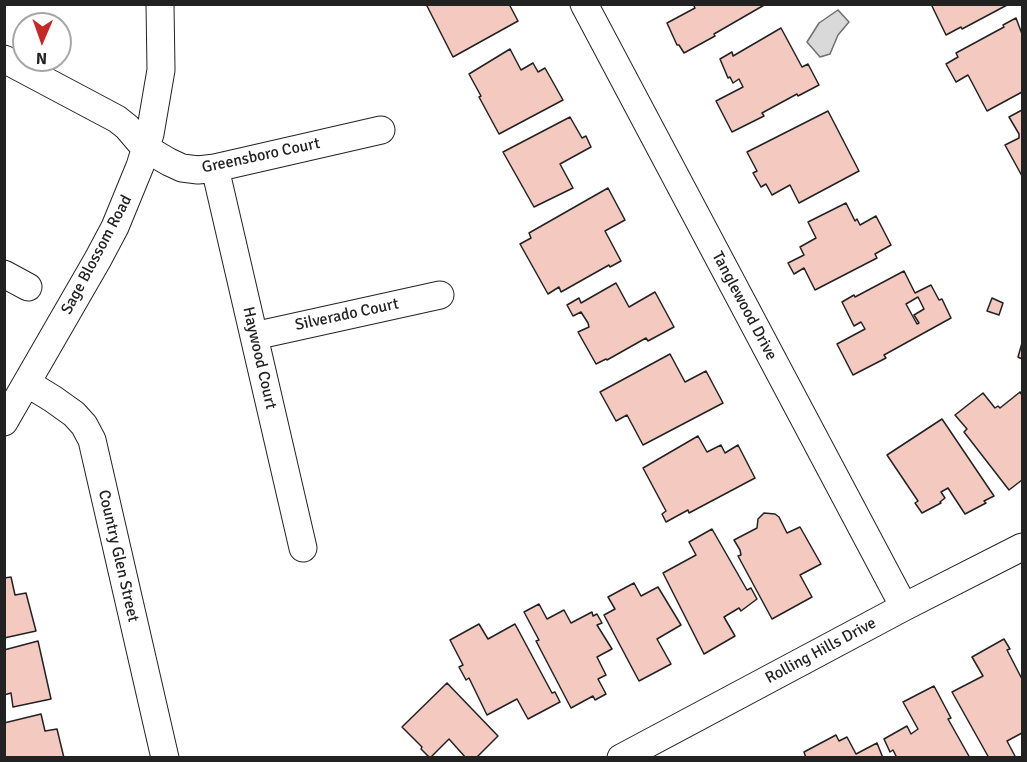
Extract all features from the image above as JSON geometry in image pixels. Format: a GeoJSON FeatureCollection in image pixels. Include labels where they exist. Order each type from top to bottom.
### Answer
{"type":"FeatureCollection","features":[{"type":"Feature","properties":{"kind":"street","name":"Sage Blossom Road"},"geometry":{"type":"LineString","coordinates":[[4,422],[114,227],[140,166],[153,116],[161,70],[160,4]]}},
{"type":"Feature","properties":{"kind":"street","name":"Tanglewood Drive"},"geometry":{"type":"LineString","coordinates":[[584,4],[904,607]]}},
{"type":"Feature","properties":{"kind":"street"},"geometry":{"type":"LineString","coordinates":[[4,59],[117,119],[145,148]]}},
{"type":"Feature","properties":{"kind":"street","name":"Greensboro Court"},"geometry":{"type":"LineString","coordinates":[[145,148],[182,168],[198,170],[381,130]]}},
{"type":"Feature","properties":{"kind":"street","name":"Haywood Court"},"geometry":{"type":"LineString","coordinates":[[215,168],[303,548]]}},
{"type":"Feature","properties":{"kind":"street","name":"Silverado Court"},"geometry":{"type":"LineString","coordinates":[[254,336],[440,295]]}},
{"type":"Feature","properties":{"kind":"street","name":"Country Glen Street"},"geometry":{"type":"LineString","coordinates":[[27,383],[74,414],[84,425],[92,440],[165,758]]}},
{"type":"Feature","properties":{"kind":"street","name":"Rolling Hills Drive"},"geometry":{"type":"LineString","coordinates":[[621,758],[904,607],[1023,547]]}},
{"type":"Feature","properties":{"kind":"shaded area"},"geometry":{"type":"Polygon","coordinates":[[[838,10],[849,22],[838,35],[830,54],[820,57],[807,42],[819,23],[838,10]]]}},
{"type":"Feature","properties":{"kind":"building"},"geometry":{"type":"Polygon","coordinates":[[[426,4],[509,4],[518,21],[453,57],[426,4]]]}},
{"type":"Feature","properties":{"kind":"building"},"geometry":{"type":"Polygon","coordinates":[[[693,4],[766,4],[684,53],[677,45],[667,23],[695,8],[693,4]]]}},
{"type":"Feature","properties":{"kind":"building"},"geometry":{"type":"Polygon","coordinates":[[[931,4],[1009,4],[946,35],[931,4]]]}},
{"type":"Feature","properties":{"kind":"building"},"geometry":{"type":"Polygon","coordinates":[[[1016,18],[1022,34],[1022,92],[987,111],[968,75],[956,82],[946,64],[958,57],[956,53],[1016,18]]]}},
{"type":"Feature","properties":{"kind":"building"},"geometry":{"type":"Polygon","coordinates":[[[781,28],[802,67],[808,64],[819,85],[798,96],[797,94],[762,113],[764,116],[732,132],[716,101],[743,87],[739,79],[733,83],[730,77],[728,78],[720,59],[732,52],[733,56],[781,28]]]}},
{"type":"Feature","properties":{"kind":"building"},"geometry":{"type":"Polygon","coordinates":[[[510,49],[521,70],[533,63],[538,72],[545,68],[563,100],[499,134],[469,74],[510,49]]]}},
{"type":"Feature","properties":{"kind":"building"},"geometry":{"type":"Polygon","coordinates":[[[1022,110],[1022,176],[1005,145],[1019,138],[1009,117],[1022,110]]]}},
{"type":"Feature","properties":{"kind":"building"},"geometry":{"type":"Polygon","coordinates":[[[828,111],[859,171],[799,203],[790,185],[772,195],[766,184],[761,187],[753,173],[757,171],[747,152],[828,111]]]}},
{"type":"Feature","properties":{"kind":"building"},"geometry":{"type":"Polygon","coordinates":[[[570,117],[582,138],[586,136],[591,147],[560,164],[573,188],[534,207],[503,152],[570,117]]]}},
{"type":"Feature","properties":{"kind":"building"},"geometry":{"type":"Polygon","coordinates":[[[608,188],[625,220],[605,231],[621,261],[610,267],[609,265],[561,292],[559,287],[548,294],[520,244],[531,238],[529,233],[608,188]]]}},
{"type":"Feature","properties":{"kind":"building"},"geometry":{"type":"Polygon","coordinates":[[[846,203],[855,221],[857,219],[860,225],[876,216],[891,245],[875,254],[877,258],[815,290],[804,268],[794,274],[788,263],[804,255],[800,247],[816,238],[808,222],[846,203]]]}},
{"type":"Feature","properties":{"kind":"building"},"geometry":{"type":"Polygon","coordinates":[[[904,271],[915,293],[931,285],[939,300],[942,299],[951,318],[884,355],[886,358],[853,375],[837,344],[865,329],[861,322],[854,326],[842,302],[854,295],[855,297],[904,271]],[[918,297],[906,304],[917,324],[919,323],[914,315],[924,309],[918,297]]]}},
{"type":"Feature","properties":{"kind":"building"},"geometry":{"type":"Polygon","coordinates":[[[616,283],[629,307],[655,292],[674,327],[648,341],[646,338],[596,364],[578,332],[589,327],[588,323],[581,312],[573,316],[567,305],[579,298],[581,303],[616,283]]]}},
{"type":"Feature","properties":{"kind":"building"},"geometry":{"type":"Polygon","coordinates":[[[992,298],[1003,303],[999,315],[987,311],[992,298]]]}},
{"type":"Feature","properties":{"kind":"building"},"geometry":{"type":"Polygon","coordinates":[[[1022,343],[1022,359],[1018,357],[1022,343]]]}},
{"type":"Feature","properties":{"kind":"building"},"geometry":{"type":"Polygon","coordinates":[[[670,354],[685,382],[706,371],[723,403],[643,445],[627,415],[616,421],[600,392],[670,354]]]}},
{"type":"Feature","properties":{"kind":"building"},"geometry":{"type":"Polygon","coordinates":[[[1020,392],[1022,395],[1022,480],[1009,490],[964,432],[967,429],[955,415],[983,393],[995,408],[998,406],[1000,408],[1020,392]]]}},
{"type":"Feature","properties":{"kind":"building"},"geometry":{"type":"Polygon","coordinates":[[[942,419],[994,496],[965,514],[948,488],[941,492],[945,498],[941,503],[922,513],[915,503],[918,501],[887,455],[942,419]]]}},
{"type":"Feature","properties":{"kind":"building"},"geometry":{"type":"Polygon","coordinates":[[[698,436],[707,452],[721,445],[725,453],[738,445],[755,478],[689,513],[688,510],[666,522],[662,514],[666,511],[643,468],[698,436]]]}},
{"type":"Feature","properties":{"kind":"building"},"geometry":{"type":"Polygon","coordinates":[[[764,513],[775,514],[779,517],[787,533],[800,527],[821,564],[800,575],[812,597],[772,619],[738,556],[741,555],[740,550],[734,540],[757,528],[758,519],[764,513]]]}},
{"type":"Feature","properties":{"kind":"building"},"geometry":{"type":"Polygon","coordinates":[[[712,529],[747,590],[751,588],[757,599],[741,611],[739,608],[724,617],[735,636],[704,654],[663,573],[696,555],[689,542],[712,529]]]}},
{"type":"Feature","properties":{"kind":"building"},"geometry":{"type":"Polygon","coordinates":[[[11,577],[15,595],[26,593],[36,631],[4,638],[4,578],[11,577]]]}},
{"type":"Feature","properties":{"kind":"building"},"geometry":{"type":"Polygon","coordinates":[[[634,583],[641,596],[658,587],[681,625],[657,639],[671,664],[639,681],[604,615],[615,609],[608,597],[634,583]]]}},
{"type":"Feature","properties":{"kind":"building"},"geometry":{"type":"Polygon","coordinates":[[[539,604],[547,619],[564,610],[571,623],[592,612],[593,616],[597,614],[602,623],[597,625],[612,649],[597,657],[606,675],[598,679],[606,694],[595,700],[593,696],[571,708],[536,641],[539,640],[524,612],[539,604]]]}},
{"type":"Feature","properties":{"kind":"building"},"geometry":{"type":"Polygon","coordinates":[[[479,624],[488,639],[515,624],[552,693],[555,692],[560,702],[528,719],[517,699],[487,715],[469,678],[466,680],[459,667],[463,665],[450,640],[479,624]]]}},
{"type":"Feature","properties":{"kind":"building"},"geometry":{"type":"Polygon","coordinates":[[[1004,639],[1022,679],[1022,733],[1007,741],[1016,758],[989,758],[952,692],[983,676],[972,657],[1004,639]]]}},
{"type":"Feature","properties":{"kind":"building"},"geometry":{"type":"Polygon","coordinates":[[[38,641],[51,699],[13,707],[11,693],[4,695],[4,650],[38,641]]]}},
{"type":"Feature","properties":{"kind":"building"},"geometry":{"type":"Polygon","coordinates":[[[447,683],[498,736],[476,758],[466,758],[449,739],[430,758],[402,727],[447,683]]]}},
{"type":"Feature","properties":{"kind":"building"},"geometry":{"type":"Polygon","coordinates":[[[934,686],[951,718],[948,719],[970,758],[897,758],[893,750],[890,752],[884,739],[907,726],[911,734],[918,729],[903,702],[934,686]]]}},
{"type":"Feature","properties":{"kind":"building"},"geometry":{"type":"Polygon","coordinates":[[[41,714],[45,731],[57,729],[64,758],[4,758],[4,723],[41,714]]]}},
{"type":"Feature","properties":{"kind":"building"},"geometry":{"type":"Polygon","coordinates":[[[836,735],[839,741],[847,737],[856,754],[877,743],[883,758],[806,758],[804,752],[836,735]]]}}]}
